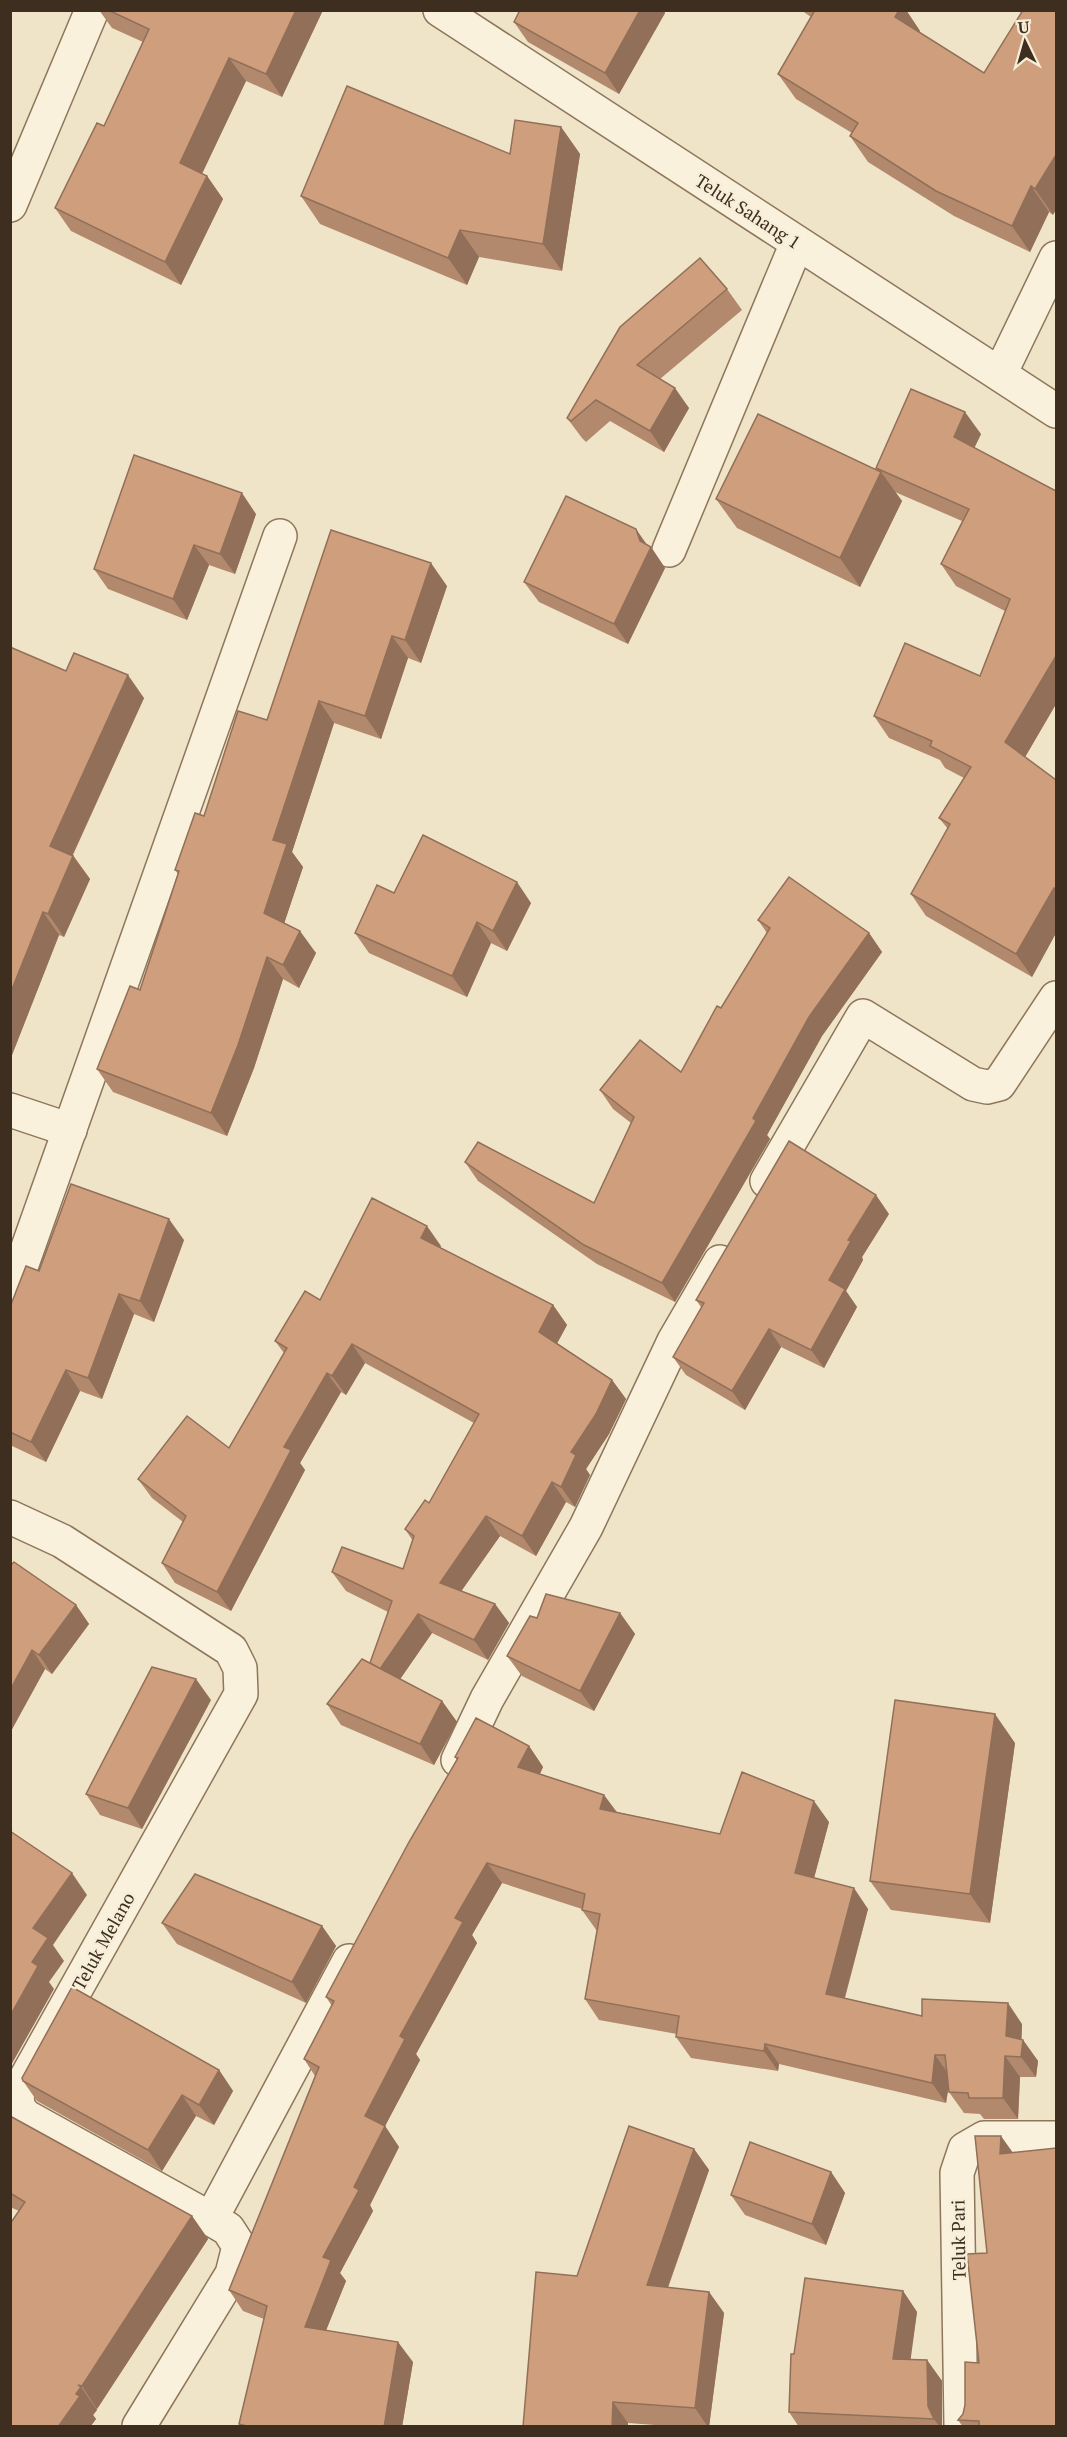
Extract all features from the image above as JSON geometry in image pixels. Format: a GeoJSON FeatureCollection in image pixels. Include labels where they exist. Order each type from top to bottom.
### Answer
{"type":"FeatureCollection","features":[{"type":"Feature","properties":{"kind":"street"},"geometry":{"type":"LineString","coordinates":[[10,205],[92,10]]}},
{"type":"Feature","properties":{"kind":"street","name":"Teluk Sahang 1"},"geometry":{"type":"LineString","coordinates":[[440,10],[1056,411]]}},
{"type":"Feature","properties":{"kind":"street"},"geometry":{"type":"LineString","coordinates":[[669,550],[797,243]]}},
{"type":"Feature","properties":{"kind":"street"},"geometry":{"type":"LineString","coordinates":[[1000,374],[1056,258]]}},
{"type":"Feature","properties":{"kind":"street"},"geometry":{"type":"LineString","coordinates":[[10,1298],[280,536]]}},
{"type":"Feature","properties":{"kind":"street"},"geometry":{"type":"LineString","coordinates":[[751,1209],[863,1016],[973,1084],[987,1087],[999,1084],[1056,998]]}},
{"type":"Feature","properties":{"kind":"street"},"geometry":{"type":"LineString","coordinates":[[10,1110],[70,1130]]}},
{"type":"Feature","properties":{"kind":"street"},"geometry":{"type":"LineString","coordinates":[[443,1789],[471,1736],[487,1699],[586,1527],[674,1341],[733,1239]]}},
{"type":"Feature","properties":{"kind":"street","name":"Teluk Melano"},"geometry":{"type":"LineString","coordinates":[[10,1517],[62,1541],[231,1650],[240,1668],[241,1694],[17,2094],[18,2107],[25,2116],[211,2218],[228,2229],[239,2247],[232,2274],[139,2427]]}},
{"type":"Feature","properties":{"kind":"street"},"geometry":{"type":"LineString","coordinates":[[211,2218],[363,1935]]}},
{"type":"Feature","properties":{"kind":"street","name":"Teluk Pari"},"geometry":{"type":"LineString","coordinates":[[961,2427],[957,2173],[965,2150],[984,2138],[1056,2138]]}},
{"type":"Feature","properties":{"kind":"building"},"geometry":{"type":"Polygon","coordinates":[[[108,10],[296,10],[266,74],[229,58],[180,163],[207,176],[165,262],[55,208],[97,123],[104,126],[149,29],[108,10]]]}},
{"type":"Feature","properties":{"kind":"building"},"geometry":{"type":"Polygon","coordinates":[[[520,10],[640,10],[605,73],[514,22],[520,10]]]}},
{"type":"Feature","properties":{"kind":"building"},"geometry":{"type":"Polygon","coordinates":[[[815,10],[899,10],[895,17],[984,73],[1023,10],[1056,10],[1056,155],[1035,189],[1031,186],[1012,226],[936,191],[850,136],[858,123],[778,74],[815,10]]]}},
{"type":"Feature","properties":{"kind":"building"},"geometry":{"type":"Polygon","coordinates":[[[347,86],[510,154],[515,120],[561,127],[543,244],[460,230],[448,258],[301,196],[347,86]]]}},
{"type":"Feature","properties":{"kind":"building"},"geometry":{"type":"Polygon","coordinates":[[[700,258],[727,289],[637,365],[675,388],[650,431],[596,400],[571,421],[567,418],[620,327],[700,258]]]}},
{"type":"Feature","properties":{"kind":"building"},"geometry":{"type":"Polygon","coordinates":[[[911,389],[965,412],[954,437],[1056,491],[1056,656],[1005,742],[1056,780],[1056,888],[1016,954],[911,894],[950,824],[939,818],[971,767],[930,746],[932,741],[874,716],[905,643],[980,676],[1010,599],[941,564],[969,509],[876,468],[911,389]]]}},
{"type":"Feature","properties":{"kind":"building"},"geometry":{"type":"Polygon","coordinates":[[[758,414],[881,472],[840,558],[716,499],[758,414]]]}},
{"type":"Feature","properties":{"kind":"building"},"geometry":{"type":"Polygon","coordinates":[[[134,455],[242,493],[220,554],[194,545],[173,599],[94,569],[134,455]]]}},
{"type":"Feature","properties":{"kind":"building"},"geometry":{"type":"Polygon","coordinates":[[[566,496],[636,529],[640,541],[651,547],[614,624],[524,582],[566,496]]]}},
{"type":"Feature","properties":{"kind":"building"},"geometry":{"type":"Polygon","coordinates":[[[331,530],[431,563],[405,640],[392,636],[365,716],[319,701],[273,840],[287,844],[264,913],[300,931],[283,965],[267,957],[238,1045],[211,1113],[97,1069],[130,986],[140,990],[179,871],[175,870],[195,813],[204,816],[238,711],[267,720],[331,530]]]}},
{"type":"Feature","properties":{"kind":"building"},"geometry":{"type":"Polygon","coordinates":[[[10,647],[66,671],[74,653],[128,675],[50,846],[73,856],[48,914],[43,912],[10,994],[10,647]]]}},
{"type":"Feature","properties":{"kind":"building"},"geometry":{"type":"Polygon","coordinates":[[[423,835],[517,882],[493,931],[477,922],[452,976],[355,933],[377,885],[394,893],[423,835]]]}},
{"type":"Feature","properties":{"kind":"building"},"geometry":{"type":"Polygon","coordinates":[[[789,877],[869,933],[809,1017],[753,1118],[756,1121],[662,1283],[584,1245],[465,1162],[478,1142],[594,1203],[634,1117],[600,1090],[640,1040],[681,1072],[717,1006],[721,1008],[770,928],[758,920],[789,877]]]}},
{"type":"Feature","properties":{"kind":"building"},"geometry":{"type":"Polygon","coordinates":[[[789,1141],[876,1195],[848,1240],[851,1241],[829,1280],[845,1289],[811,1350],[769,1329],[732,1391],[673,1357],[704,1303],[696,1300],[789,1141]]]}},
{"type":"Feature","properties":{"kind":"building"},"geometry":{"type":"Polygon","coordinates":[[[71,1184],[169,1219],[140,1301],[119,1294],[88,1378],[66,1370],[31,1442],[10,1432],[10,1307],[26,1266],[39,1271],[71,1184]]]}},
{"type":"Feature","properties":{"kind":"building"},"geometry":{"type":"Polygon","coordinates":[[[372,1198],[427,1226],[421,1238],[553,1305],[539,1332],[612,1380],[596,1414],[571,1452],[576,1455],[561,1487],[552,1482],[522,1536],[486,1516],[440,1583],[495,1604],[474,1640],[418,1614],[380,1669],[370,1663],[392,1601],[332,1572],[342,1547],[403,1569],[414,1536],[405,1529],[425,1500],[429,1503],[479,1414],[352,1344],[332,1376],[327,1373],[284,1447],[291,1450],[217,1592],[162,1563],[186,1516],[138,1479],[187,1416],[229,1448],[287,1348],[275,1341],[305,1291],[320,1300],[372,1198]]]}},
{"type":"Feature","properties":{"kind":"building"},"geometry":{"type":"Polygon","coordinates":[[[14,1562],[76,1605],[39,1655],[32,1650],[10,1690],[10,1566],[14,1562]]]}},
{"type":"Feature","properties":{"kind":"building"},"geometry":{"type":"Polygon","coordinates":[[[546,1594],[620,1613],[580,1691],[507,1656],[530,1616],[537,1618],[546,1594]]]}},
{"type":"Feature","properties":{"kind":"building"},"geometry":{"type":"Polygon","coordinates":[[[362,1659],[442,1701],[420,1744],[327,1704],[362,1659]]]}},
{"type":"Feature","properties":{"kind":"building"},"geometry":{"type":"Polygon","coordinates":[[[152,1667],[196,1679],[128,1808],[86,1794],[152,1667]]]}},
{"type":"Feature","properties":{"kind":"building"},"geometry":{"type":"Polygon","coordinates":[[[895,1700],[995,1714],[970,1894],[870,1881],[895,1700]]]}},
{"type":"Feature","properties":{"kind":"building"},"geometry":{"type":"Polygon","coordinates":[[[476,1718],[529,1746],[518,1767],[604,1795],[600,1809],[720,1834],[742,1772],[814,1801],[795,1873],[854,1888],[826,1994],[922,2016],[922,1999],[1008,2003],[1006,2036],[1023,2040],[1021,2057],[1005,2056],[1003,2098],[969,2098],[968,2093],[949,2092],[945,2055],[935,2055],[932,2083],[765,2044],[764,2051],[676,2037],[679,2016],[585,1999],[600,1914],[582,1910],[585,1894],[487,1863],[455,1918],[463,1922],[400,2036],[405,2039],[365,2116],[385,2126],[354,2187],[359,2190],[323,2257],[331,2260],[305,2327],[398,2342],[384,2427],[250,2427],[239,2424],[267,2306],[229,2290],[319,2067],[304,2059],[334,2001],[326,1997],[409,1842],[458,1758],[455,1757],[476,1718]]]}},
{"type":"Feature","properties":{"kind":"building"},"geometry":{"type":"Polygon","coordinates":[[[10,1831],[72,1873],[33,1928],[48,1938],[32,1962],[38,1966],[10,2016],[10,1831]]]}},
{"type":"Feature","properties":{"kind":"building"},"geometry":{"type":"Polygon","coordinates":[[[195,1874],[322,1926],[292,1982],[162,1923],[195,1874]]]}},
{"type":"Feature","properties":{"kind":"building"},"geometry":{"type":"Polygon","coordinates":[[[72,1987],[219,2070],[199,2105],[182,2095],[148,2150],[23,2081],[22,2078],[72,1987]]]}},
{"type":"Feature","properties":{"kind":"building"},"geometry":{"type":"Polygon","coordinates":[[[10,2116],[192,2216],[82,2386],[78,2385],[81,2387],[76,2394],[80,2396],[58,2427],[10,2427],[10,2224],[25,2202],[10,2193],[10,2116]]]}},
{"type":"Feature","properties":{"kind":"building"},"geometry":{"type":"Polygon","coordinates":[[[629,2126],[694,2149],[647,2285],[709,2292],[695,2408],[613,2402],[612,2427],[523,2427],[536,2272],[577,2276],[629,2126]]]}},
{"type":"Feature","properties":{"kind":"building"},"geometry":{"type":"Polygon","coordinates":[[[975,2136],[1001,2136],[1000,2154],[1056,2148],[1056,2427],[979,2427],[979,2421],[958,2420],[963,2414],[965,2405],[965,2362],[979,2363],[967,2254],[987,2253],[975,2136]]]}},
{"type":"Feature","properties":{"kind":"building"},"geometry":{"type":"Polygon","coordinates":[[[750,2142],[831,2172],[812,2224],[731,2195],[750,2142]]]}},
{"type":"Feature","properties":{"kind":"building"},"geometry":{"type":"Polygon","coordinates":[[[805,2278],[903,2291],[893,2359],[927,2360],[928,2406],[934,2419],[789,2412],[791,2354],[794,2354],[805,2278]]]}}]}
